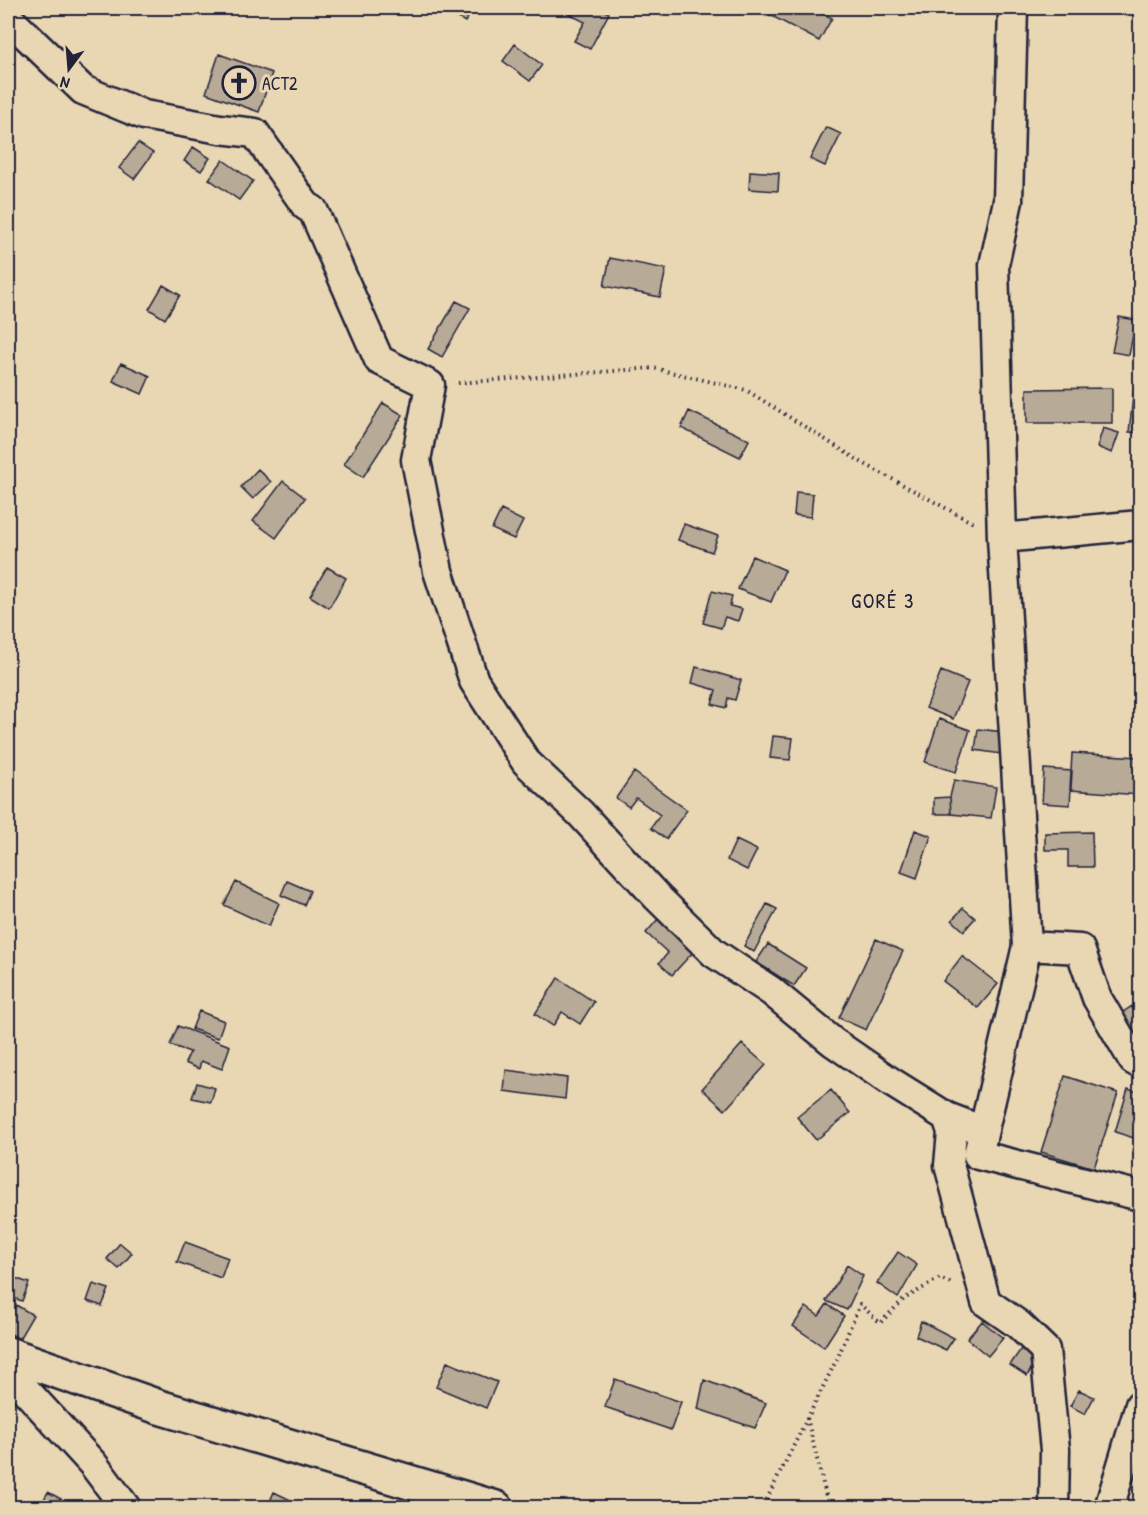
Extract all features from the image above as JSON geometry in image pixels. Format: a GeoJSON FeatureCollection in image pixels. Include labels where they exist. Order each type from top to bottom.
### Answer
{"type":"FeatureCollection","features":[{"type":"Feature","properties":{"kind":"main road"},"geometry":{"type":"LineString","coordinates":[[8,1354],[159,1407],[496,1508]]}},
{"type":"Feature","properties":{"kind":"street"},"geometry":{"type":"LineString","coordinates":[[1013,8],[1008,201],[994,265],[1002,538],[1027,946],[978,1155],[1140,1196]]}},
{"type":"Feature","properties":{"kind":"street"},"geometry":{"type":"LineString","coordinates":[[8,18],[82,90],[144,115],[255,133],[306,206],[313,210],[379,360],[430,385],[416,460],[438,571],[474,681],[526,762],[580,813],[657,897],[714,953],[771,991],[832,1042],[947,1117],[983,1131]]}},
{"type":"Feature","properties":{"kind":"street"},"geometry":{"type":"LineString","coordinates":[[1002,538],[1140,525]]}},
{"type":"Feature","properties":{"kind":"street"},"geometry":{"type":"LineString","coordinates":[[1027,946],[1080,949],[1097,998],[1133,1060],[1140,1064]]}},
{"type":"Feature","properties":{"kind":"street"},"geometry":{"type":"LineString","coordinates":[[947,1117],[952,1132],[950,1165],[986,1302],[1019,1325],[1045,1350],[1054,1450],[1054,1508]]}},
{"type":"Feature","properties":{"kind":"street"},"geometry":{"type":"LineString","coordinates":[[8,1371],[93,1464],[126,1508]]}},
{"type":"Feature","properties":{"kind":"street"},"geometry":{"type":"LineString","coordinates":[[1109,1508],[1140,1405]]}},
{"type":"Feature","properties":{"kind":"path"},"geometry":{"type":"LineString","coordinates":[[430,385],[653,368],[746,390],[861,462],[1002,538]]}},
{"type":"Feature","properties":{"kind":"path"},"geometry":{"type":"LineString","coordinates":[[758,1508],[766,1501],[861,1304],[880,1323],[904,1299],[940,1278],[986,1302]]}},
{"type":"Feature","properties":{"kind":"path"},"geometry":{"type":"LineString","coordinates":[[807,1418],[829,1508]]}},
{"type":"Feature","properties":{"kind":"building"},"geometry":{"type":"Polygon","coordinates":[[[442,8],[474,8],[465,22],[442,8]]]}},
{"type":"Feature","properties":{"kind":"building"},"geometry":{"type":"Polygon","coordinates":[[[570,8],[599,8],[609,13],[590,49],[574,41],[585,22],[567,13],[570,8]]]}},
{"type":"Feature","properties":{"kind":"building"},"geometry":{"type":"Polygon","coordinates":[[[771,8],[820,8],[818,11],[832,18],[819,41],[768,14],[771,8]]]}},
{"type":"Feature","properties":{"kind":"building"},"geometry":{"type":"Polygon","coordinates":[[[515,44],[542,65],[530,81],[503,61],[515,44]]]}},
{"type":"Feature","properties":{"kind":"building","name":"ACT2"},"geometry":{"type":"Polygon","coordinates":[[[219,54],[272,73],[259,112],[206,93],[219,54]]]}},
{"type":"Feature","properties":{"kind":"building"},"geometry":{"type":"Polygon","coordinates":[[[826,127],[841,134],[825,166],[810,159],[826,127]]]}},
{"type":"Feature","properties":{"kind":"building"},"geometry":{"type":"Polygon","coordinates":[[[138,143],[153,153],[134,179],[119,168],[138,143]]]}},
{"type":"Feature","properties":{"kind":"building"},"geometry":{"type":"Polygon","coordinates":[[[193,147],[210,158],[201,171],[184,161],[193,147]]]}},
{"type":"Feature","properties":{"kind":"building"},"geometry":{"type":"Polygon","coordinates":[[[223,160],[253,181],[239,200],[209,179],[223,160]]]}},
{"type":"Feature","properties":{"kind":"building"},"geometry":{"type":"Polygon","coordinates":[[[750,171],[779,173],[778,191],[749,189],[750,171]]]}},
{"type":"Feature","properties":{"kind":"building"},"geometry":{"type":"Polygon","coordinates":[[[610,258],[666,269],[660,297],[604,286],[610,258]]]}},
{"type":"Feature","properties":{"kind":"building"},"geometry":{"type":"Polygon","coordinates":[[[163,285],[180,295],[165,319],[149,309],[163,285]]]}},
{"type":"Feature","properties":{"kind":"building"},"geometry":{"type":"Polygon","coordinates":[[[456,301],[470,308],[442,357],[428,349],[456,301]]]}},
{"type":"Feature","properties":{"kind":"building"},"geometry":{"type":"Polygon","coordinates":[[[1119,317],[1136,320],[1129,355],[1112,352],[1119,317]]]}},
{"type":"Feature","properties":{"kind":"building"},"geometry":{"type":"Polygon","coordinates":[[[121,363],[150,376],[142,394],[113,381],[121,363]]]}},
{"type":"Feature","properties":{"kind":"building"},"geometry":{"type":"Polygon","coordinates":[[[1112,388],[1112,423],[1027,423],[1027,389],[1112,388]]]}},
{"type":"Feature","properties":{"kind":"building"},"geometry":{"type":"Polygon","coordinates":[[[1134,388],[1140,389],[1140,433],[1129,432],[1134,388]]]}},
{"type":"Feature","properties":{"kind":"building"},"geometry":{"type":"Polygon","coordinates":[[[383,403],[403,415],[363,477],[344,464],[383,403]]]}},
{"type":"Feature","properties":{"kind":"building"},"geometry":{"type":"Polygon","coordinates":[[[689,411],[749,440],[740,457],[681,428],[689,411]]]}},
{"type":"Feature","properties":{"kind":"building"},"geometry":{"type":"Polygon","coordinates":[[[1103,428],[1119,433],[1112,453],[1097,447],[1103,428]]]}},
{"type":"Feature","properties":{"kind":"building"},"geometry":{"type":"Polygon","coordinates":[[[258,469],[271,482],[253,499],[241,487],[258,469]]]}},
{"type":"Feature","properties":{"kind":"building"},"geometry":{"type":"Polygon","coordinates":[[[283,481],[305,498],[276,538],[253,521],[283,481]]]}},
{"type":"Feature","properties":{"kind":"building"},"geometry":{"type":"Polygon","coordinates":[[[796,492],[813,494],[811,517],[794,515],[796,492]]]}},
{"type":"Feature","properties":{"kind":"building"},"geometry":{"type":"Polygon","coordinates":[[[501,510],[523,521],[514,539],[492,529],[501,510]]]}},
{"type":"Feature","properties":{"kind":"building"},"geometry":{"type":"Polygon","coordinates":[[[684,524],[718,536],[712,552],[678,540],[684,524]]]}},
{"type":"Feature","properties":{"kind":"building"},"geometry":{"type":"Polygon","coordinates":[[[752,556],[785,570],[771,602],[738,589],[752,556]]]}},
{"type":"Feature","properties":{"kind":"building"},"geometry":{"type":"Polygon","coordinates":[[[327,567],[346,578],[329,608],[310,596],[327,567]]]}},
{"type":"Feature","properties":{"kind":"building"},"geometry":{"type":"Polygon","coordinates":[[[712,591],[732,596],[730,606],[742,609],[738,621],[725,617],[721,628],[703,623],[712,591]]]}},
{"type":"Feature","properties":{"kind":"building"},"geometry":{"type":"Polygon","coordinates":[[[696,667],[741,680],[735,700],[728,698],[726,708],[712,704],[716,690],[692,683],[696,667]]]}},
{"type":"Feature","properties":{"kind":"building"},"geometry":{"type":"Polygon","coordinates":[[[941,671],[968,682],[953,719],[926,708],[941,671]]]}},
{"type":"Feature","properties":{"kind":"building"},"geometry":{"type":"Polygon","coordinates":[[[939,719],[970,730],[956,772],[925,762],[939,719]]]}},
{"type":"Feature","properties":{"kind":"building"},"geometry":{"type":"Polygon","coordinates":[[[978,729],[1004,732],[1001,754],[975,750],[978,729]]]}},
{"type":"Feature","properties":{"kind":"building"},"geometry":{"type":"Polygon","coordinates":[[[773,736],[793,738],[790,760],[770,758],[773,736]]]}},
{"type":"Feature","properties":{"kind":"building"},"geometry":{"type":"Polygon","coordinates":[[[1072,753],[1140,757],[1140,795],[1070,790],[1072,753]]]}},
{"type":"Feature","properties":{"kind":"building"},"geometry":{"type":"Polygon","coordinates":[[[1044,769],[1072,771],[1070,805],[1042,803],[1044,769]]]}},
{"type":"Feature","properties":{"kind":"building"},"geometry":{"type":"Polygon","coordinates":[[[634,772],[687,810],[666,839],[651,828],[660,815],[636,798],[629,807],[616,798],[634,772]]]}},
{"type":"Feature","properties":{"kind":"building"},"geometry":{"type":"Polygon","coordinates":[[[954,780],[996,787],[991,818],[951,814],[950,797],[954,780]]]}},
{"type":"Feature","properties":{"kind":"building"},"geometry":{"type":"Polygon","coordinates":[[[950,797],[951,814],[934,814],[934,798],[950,797]]]}},
{"type":"Feature","properties":{"kind":"building"},"geometry":{"type":"Polygon","coordinates":[[[915,830],[931,836],[917,878],[901,872],[915,830]]]}},
{"type":"Feature","properties":{"kind":"building"},"geometry":{"type":"Polygon","coordinates":[[[1092,832],[1093,867],[1068,867],[1068,850],[1045,850],[1045,833],[1092,832]]]}},
{"type":"Feature","properties":{"kind":"building"},"geometry":{"type":"Polygon","coordinates":[[[736,840],[757,850],[747,870],[727,860],[736,840]]]}},
{"type":"Feature","properties":{"kind":"building"},"geometry":{"type":"Polygon","coordinates":[[[287,881],[310,891],[304,905],[281,895],[287,881]]]}},
{"type":"Feature","properties":{"kind":"building"},"geometry":{"type":"Polygon","coordinates":[[[236,882],[279,903],[269,926],[224,905],[236,882]]]}},
{"type":"Feature","properties":{"kind":"building"},"geometry":{"type":"Polygon","coordinates":[[[767,904],[777,909],[754,952],[744,946],[767,904]]]}},
{"type":"Feature","properties":{"kind":"building"},"geometry":{"type":"Polygon","coordinates":[[[963,908],[975,918],[964,931],[952,920],[963,908]]]}},
{"type":"Feature","properties":{"kind":"building"},"geometry":{"type":"Polygon","coordinates":[[[658,919],[694,951],[672,975],[659,963],[668,953],[646,933],[658,919]]]}},
{"type":"Feature","properties":{"kind":"building"},"geometry":{"type":"Polygon","coordinates":[[[876,939],[903,951],[866,1030],[839,1018],[876,939]]]}},
{"type":"Feature","properties":{"kind":"building"},"geometry":{"type":"Polygon","coordinates":[[[768,944],[806,968],[794,986],[756,962],[768,944]]]}},
{"type":"Feature","properties":{"kind":"building"},"geometry":{"type":"Polygon","coordinates":[[[962,956],[998,984],[978,1008],[943,981],[962,956]]]}},
{"type":"Feature","properties":{"kind":"building"},"geometry":{"type":"Polygon","coordinates":[[[1140,971],[1140,996],[1136,995],[1140,971]]]}},
{"type":"Feature","properties":{"kind":"building"},"geometry":{"type":"Polygon","coordinates":[[[558,978],[594,1002],[580,1024],[562,1012],[553,1026],[535,1014],[558,978]]]}},
{"type":"Feature","properties":{"kind":"building"},"geometry":{"type":"Polygon","coordinates":[[[1132,1006],[1140,1019],[1140,1055],[1113,1019],[1132,1006]]]}},
{"type":"Feature","properties":{"kind":"building"},"geometry":{"type":"Polygon","coordinates":[[[199,1011],[224,1021],[218,1038],[192,1029],[199,1011]]]}},
{"type":"Feature","properties":{"kind":"building"},"geometry":{"type":"Polygon","coordinates":[[[178,1026],[230,1046],[222,1069],[201,1061],[199,1069],[185,1063],[190,1052],[170,1045],[178,1026]]]}},
{"type":"Feature","properties":{"kind":"building"},"geometry":{"type":"Polygon","coordinates":[[[742,1044],[766,1065],[725,1110],[702,1089],[742,1044]]]}},
{"type":"Feature","properties":{"kind":"building"},"geometry":{"type":"Polygon","coordinates":[[[506,1070],[567,1078],[565,1099],[504,1091],[506,1070]]]}},
{"type":"Feature","properties":{"kind":"building"},"geometry":{"type":"Polygon","coordinates":[[[1065,1076],[1118,1093],[1094,1168],[1041,1152],[1065,1076]]]}},
{"type":"Feature","properties":{"kind":"building"},"geometry":{"type":"Polygon","coordinates":[[[197,1083],[215,1088],[211,1102],[192,1098],[197,1083]]]}},
{"type":"Feature","properties":{"kind":"building"},"geometry":{"type":"Polygon","coordinates":[[[1128,1089],[1140,1093],[1140,1140],[1115,1132],[1128,1089]]]}},
{"type":"Feature","properties":{"kind":"building"},"geometry":{"type":"Polygon","coordinates":[[[831,1090],[850,1113],[816,1140],[797,1117],[831,1090]]]}},
{"type":"Feature","properties":{"kind":"building"},"geometry":{"type":"Polygon","coordinates":[[[185,1242],[228,1258],[221,1278],[177,1262],[185,1242]]]}},
{"type":"Feature","properties":{"kind":"building"},"geometry":{"type":"Polygon","coordinates":[[[120,1243],[132,1253],[119,1269],[107,1259],[120,1243]]]}},
{"type":"Feature","properties":{"kind":"building"},"geometry":{"type":"Polygon","coordinates":[[[898,1252],[917,1265],[898,1298],[877,1283],[898,1252]]]}},
{"type":"Feature","properties":{"kind":"building"},"geometry":{"type":"Polygon","coordinates":[[[847,1265],[863,1276],[847,1310],[826,1301],[847,1265]]]}},
{"type":"Feature","properties":{"kind":"building"},"geometry":{"type":"Polygon","coordinates":[[[9,1276],[29,1283],[22,1301],[8,1296],[9,1276]]]}},
{"type":"Feature","properties":{"kind":"building"},"geometry":{"type":"Polygon","coordinates":[[[93,1284],[109,1289],[102,1306],[87,1301],[93,1284]]]}},
{"type":"Feature","properties":{"kind":"building"},"geometry":{"type":"Polygon","coordinates":[[[827,1304],[844,1316],[824,1347],[793,1326],[806,1307],[819,1316],[827,1304]]]}},
{"type":"Feature","properties":{"kind":"building"},"geometry":{"type":"Polygon","coordinates":[[[16,1305],[33,1315],[19,1339],[8,1332],[8,1319],[16,1305]]]}},
{"type":"Feature","properties":{"kind":"building"},"geometry":{"type":"Polygon","coordinates":[[[921,1321],[954,1338],[946,1350],[916,1336],[921,1321]]]}},
{"type":"Feature","properties":{"kind":"building"},"geometry":{"type":"Polygon","coordinates":[[[982,1321],[1003,1338],[988,1356],[967,1339],[982,1321]]]}},
{"type":"Feature","properties":{"kind":"building"},"geometry":{"type":"Polygon","coordinates":[[[1023,1346],[1039,1357],[1027,1376],[1010,1365],[1023,1346]]]}},
{"type":"Feature","properties":{"kind":"building"},"geometry":{"type":"Polygon","coordinates":[[[447,1362],[497,1382],[486,1408],[436,1387],[447,1362]]]}},
{"type":"Feature","properties":{"kind":"building"},"geometry":{"type":"Polygon","coordinates":[[[615,1379],[681,1402],[671,1430],[605,1407],[615,1379]]]}},
{"type":"Feature","properties":{"kind":"building"},"geometry":{"type":"Polygon","coordinates":[[[704,1380],[766,1403],[755,1428],[698,1409],[704,1380]]]}},
{"type":"Feature","properties":{"kind":"building"},"geometry":{"type":"Polygon","coordinates":[[[1079,1390],[1094,1397],[1085,1414],[1070,1406],[1079,1390]]]}},
{"type":"Feature","properties":{"kind":"building"},"geometry":{"type":"Polygon","coordinates":[[[48,1492],[63,1500],[59,1508],[39,1508],[48,1492]]]}},
{"type":"Feature","properties":{"kind":"building"},"geometry":{"type":"Polygon","coordinates":[[[274,1492],[295,1502],[292,1508],[267,1508],[274,1492]]]}},
{"type":"Feature","properties":{"kind":"place","name":"ACT2"},"geometry":{"type":"Point","coordinates":[239,83]}},
{"type":"Feature","properties":{"kind":"district","name":"GORÉ 3"},"geometry":{"type":"Point","coordinates":[883,600]}}]}
